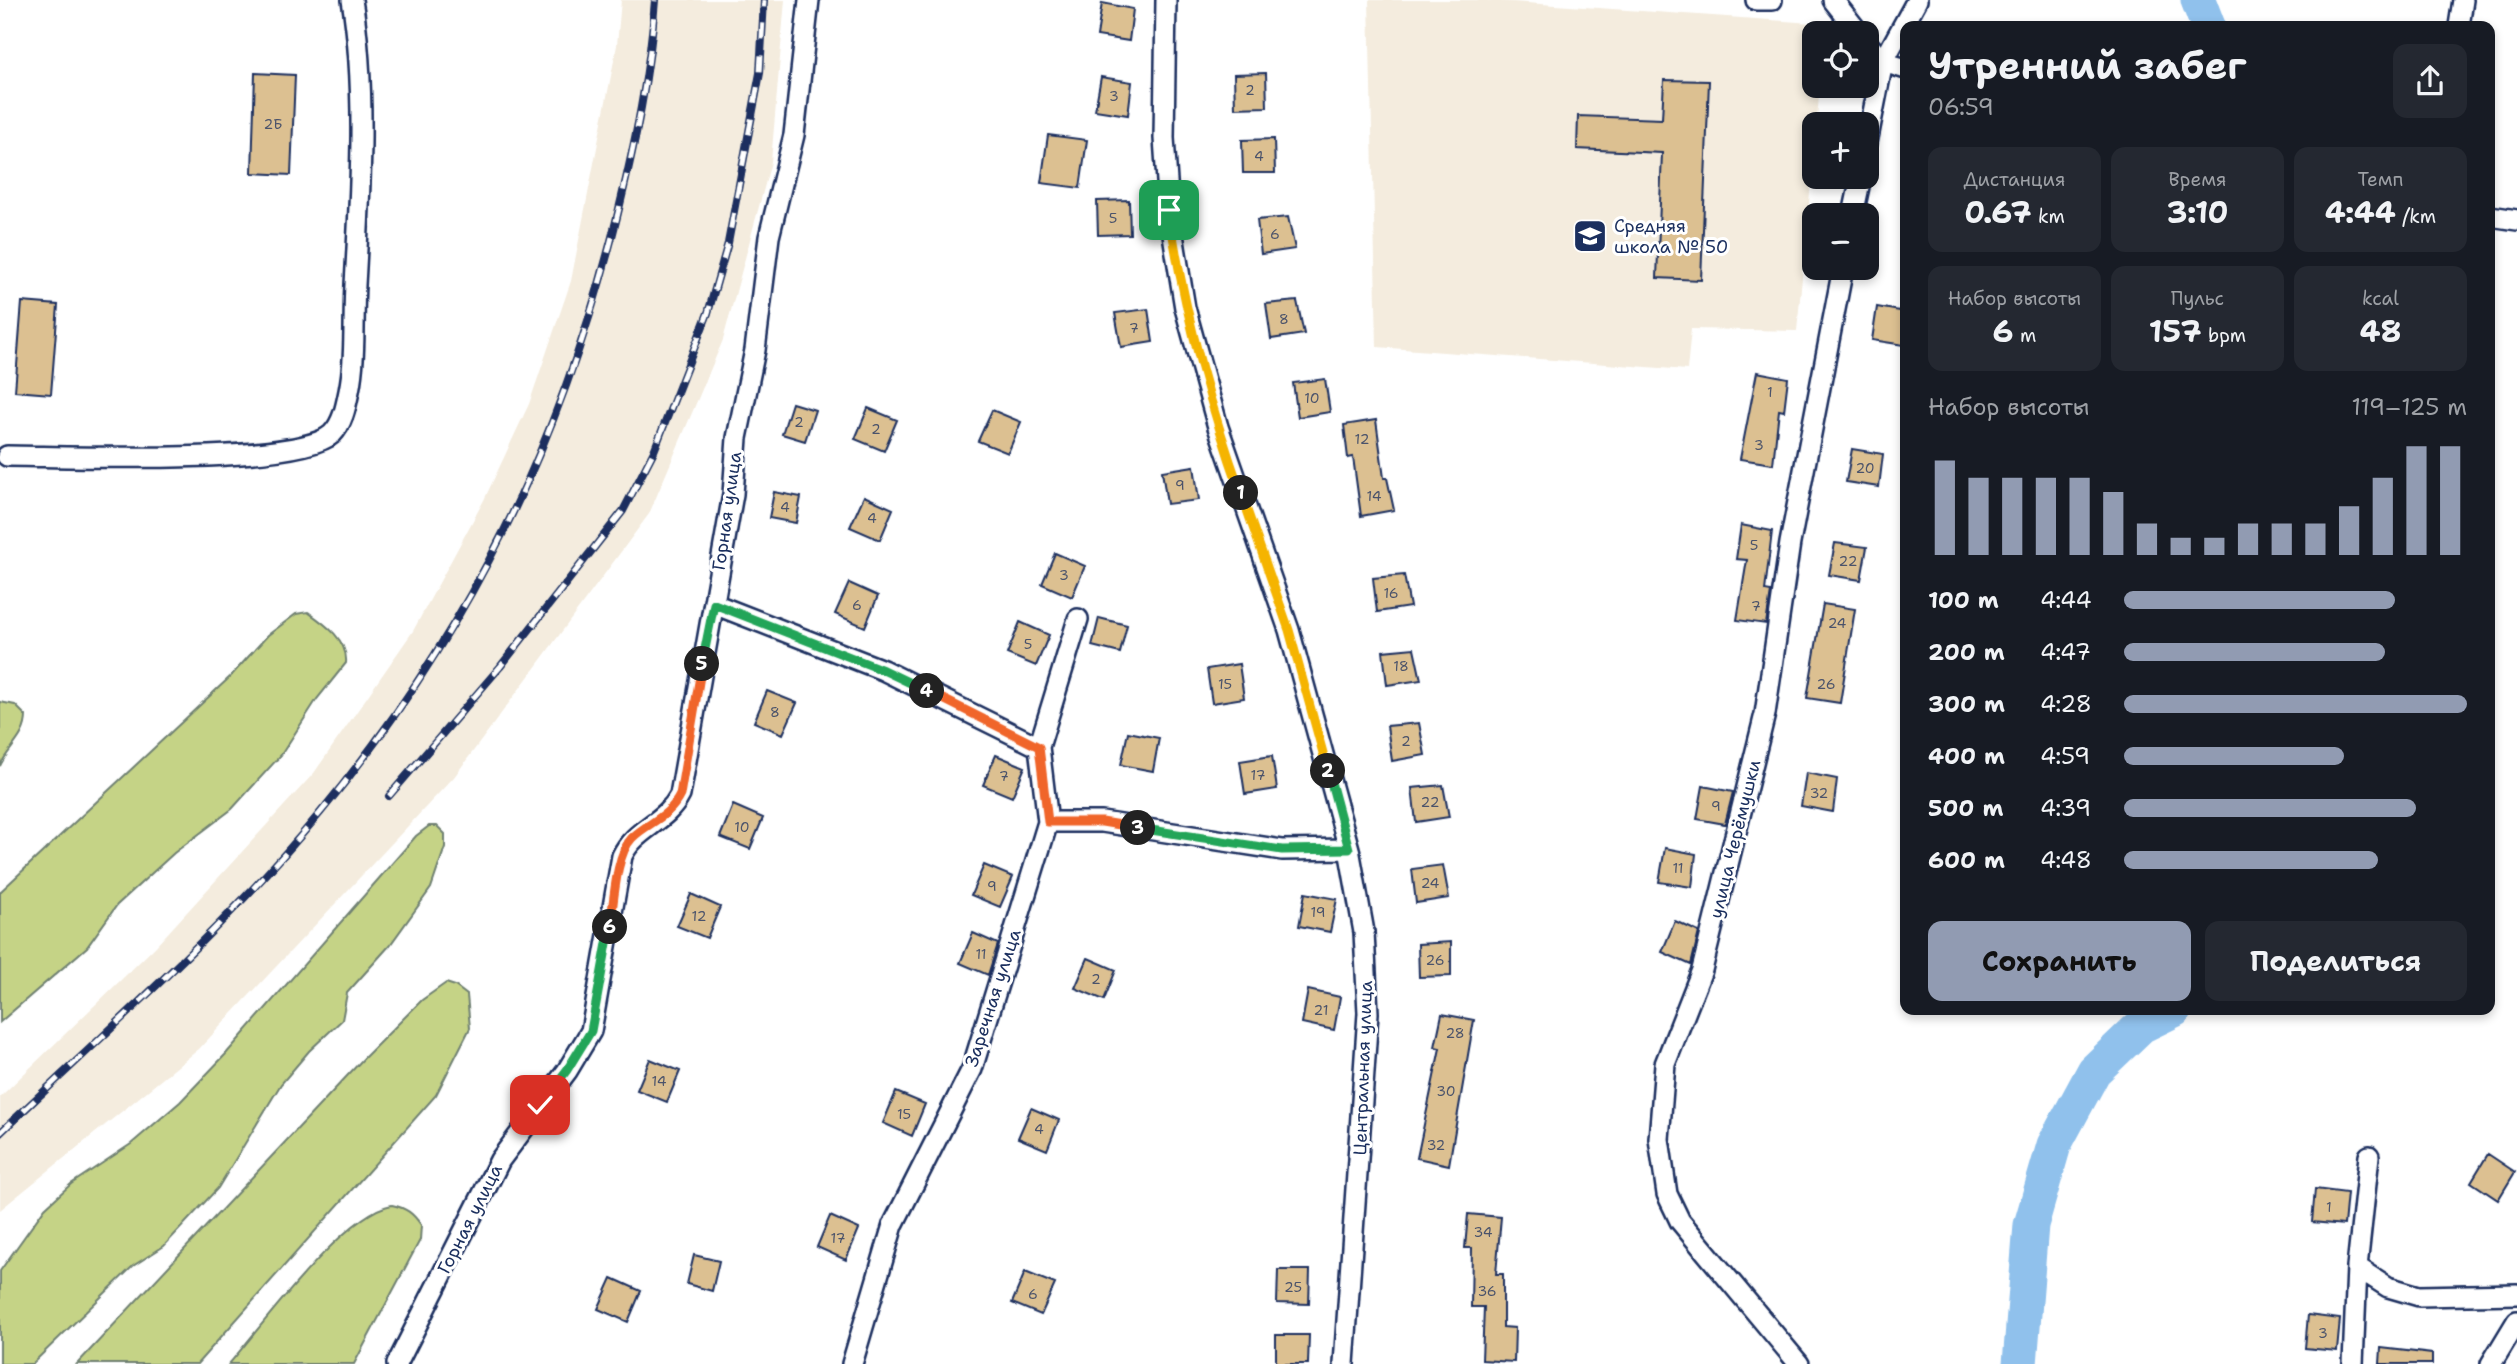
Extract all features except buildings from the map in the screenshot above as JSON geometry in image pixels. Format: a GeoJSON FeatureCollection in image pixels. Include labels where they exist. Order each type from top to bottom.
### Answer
{"type":"FeatureCollection","features":[{"type":"Feature","properties":{"kind":"street"},"geometry":{"type":"LineString","coordinates":[[7,456],[194,457],[293,449],[331,435],[343,418],[350,388],[358,224],[359,66],[352,0]]}},
{"type":"Feature","properties":{"kind":"street","name":"Горная улица"},"geometry":{"type":"LineString","coordinates":[[397,1364],[494,1170],[567,1070],[591,1031],[622,856],[629,841],[674,807],[680,795],[733,494],[737,438],[766,284],[769,237],[796,122],[809,0]]}},
{"type":"Feature","properties":{"kind":"street","name":"Центральная улица"},"geometry":{"type":"LineString","coordinates":[[1167,0],[1164,138],[1169,210],[1182,295],[1218,427],[1289,630],[1349,849],[1364,932],[1368,1013],[1344,1364]]}},
{"type":"Feature","properties":{"kind":"street"},"geometry":{"type":"LineString","coordinates":[[1756,0],[1772,0]]}},
{"type":"Feature","properties":{"kind":"street"},"geometry":{"type":"LineString","coordinates":[[1833,0],[1850,21]]}},
{"type":"Feature","properties":{"kind":"street"},"geometry":{"type":"LineString","coordinates":[[1905,21],[1917,0]]}},
{"type":"Feature","properties":{"kind":"street"},"geometry":{"type":"LineString","coordinates":[[2460,21],[2463,0]]}},
{"type":"Feature","properties":{"kind":"street"},"geometry":{"type":"LineString","coordinates":[[1873,112],[1883,62],[1900,31]]}},
{"type":"Feature","properties":{"kind":"street"},"geometry":{"type":"LineString","coordinates":[[1879,57],[1883,62],[1900,67]]}},
{"type":"Feature","properties":{"kind":"street"},"geometry":{"type":"LineString","coordinates":[[2495,217],[2517,220]]}},
{"type":"Feature","properties":{"kind":"street","name":"улица Черёмушки"},"geometry":{"type":"LineString","coordinates":[[1799,1364],[1680,1221],[1667,1194],[1659,1139],[1665,1064],[1702,970],[1765,714],[1790,543],[1841,280]]}},
{"type":"Feature","properties":{"kind":"street"},"geometry":{"type":"LineString","coordinates":[[714,604],[883,670],[1039,747]]}},
{"type":"Feature","properties":{"kind":"street","name":"Заречная улица"},"geometry":{"type":"LineString","coordinates":[[852,1364],[893,1225],[972,1069],[1048,822],[1039,747],[1078,619]]}},
{"type":"Feature","properties":{"kind":"street"},"geometry":{"type":"LineString","coordinates":[[1048,822],[1102,822],[1282,850],[1349,849]]}},
{"type":"Feature","properties":{"kind":"street"},"geometry":{"type":"LineString","coordinates":[[2354,1364],[2357,1268],[2369,1156]]}},
{"type":"Feature","properties":{"kind":"street"},"geometry":{"type":"LineString","coordinates":[[2357,1268],[2388,1287],[2419,1296],[2517,1294]]}},
{"type":"Feature","properties":{"kind":"street"},"geometry":{"type":"LineString","coordinates":[[2491,1364],[2517,1321]]}},
{"type":"Feature","properties":{"kind":"shaded area"},"geometry":{"type":"Polygon","coordinates":[[[621,0],[785,0],[771,162],[723,340],[649,514],[454,777],[199,1049],[0,1210],[0,1097],[155,947],[314,773],[413,631],[484,500],[529,404],[571,281],[617,45],[621,0]]]}},
{"type":"Feature","properties":{"kind":"shaded area","name":"Средняя школа № 50"},"geometry":{"type":"Polygon","coordinates":[[[1369,0],[1485,0],[1802,22],[1802,98],[1819,98],[1818,112],[1802,112],[1802,189],[1810,189],[1809,203],[1802,203],[1802,278],[1797,331],[1691,329],[1687,370],[1377,347],[1369,0]]]}},
{"type":"Feature","properties":{"kind":"green space"},"geometry":{"type":"Polygon","coordinates":[[[308,612],[328,627],[339,640],[346,655],[346,663],[317,699],[281,755],[232,809],[174,853],[117,905],[87,947],[0,1022],[0,892],[230,677],[268,635],[296,614],[308,612]]]}},
{"type":"Feature","properties":{"kind":"green space"},"geometry":{"type":"Polygon","coordinates":[[[0,702],[15,705],[26,716],[20,736],[0,766],[0,702]]]}},
{"type":"Feature","properties":{"kind":"green space"},"geometry":{"type":"Polygon","coordinates":[[[429,826],[437,826],[445,834],[445,847],[431,888],[390,945],[347,993],[342,1020],[309,1051],[281,1084],[218,1188],[164,1246],[133,1266],[32,1364],[0,1364],[0,1271],[45,1208],[71,1184],[131,1144],[180,1102],[225,1055],[416,836],[429,826]]]}},
{"type":"Feature","properties":{"kind":"green space"},"geometry":{"type":"Polygon","coordinates":[[[446,983],[467,995],[470,1028],[436,1095],[197,1364],[77,1364],[363,1059],[422,1000],[446,983]]]}},
{"type":"Feature","properties":{"kind":"green space"},"geometry":{"type":"Polygon","coordinates":[[[392,1205],[409,1212],[418,1221],[421,1225],[420,1240],[354,1364],[229,1364],[328,1249],[351,1228],[373,1213],[392,1205]]]}},
{"type":"Feature","properties":{"kind":"waterway"},"geometry":{"type":"LineString","coordinates":[[2198,0],[2206,21]]}},
{"type":"Feature","properties":{"kind":"waterway"},"geometry":{"type":"LineString","coordinates":[[2020,1364],[2031,1225],[2054,1145],[2094,1071],[2141,1026],[2164,1015]]}},
{"type":"Feature","properties":{"kind":"railway"},"geometry":{"type":"LineString","coordinates":[[0,1133],[165,978],[283,856],[373,745],[422,675],[465,604],[539,455],[596,296],[636,134],[650,54],[655,0]]}},
{"type":"Feature","properties":{"kind":"railway"},"geometry":{"type":"LineString","coordinates":[[389,796],[500,667],[623,511],[654,451],[708,313],[728,243],[760,73],[764,0]]}},
{"type":"Feature","properties":{"kind":"place","name":"Средняя школа № 50"},"geometry":{"type":"Point","coordinates":[1590,236]}},
{"type":"Feature","properties":{"kind":"route"},"geometry":{"type":"LineString","coordinates":[[540,1105],[567,1070],[591,1031],[622,856],[629,841],[674,807],[680,795],[714,604],[883,670],[1039,747],[1048,822],[1102,822],[1282,850],[1349,849],[1289,630],[1218,427],[1199,362],[1177,269],[1169,210]]}}]}
